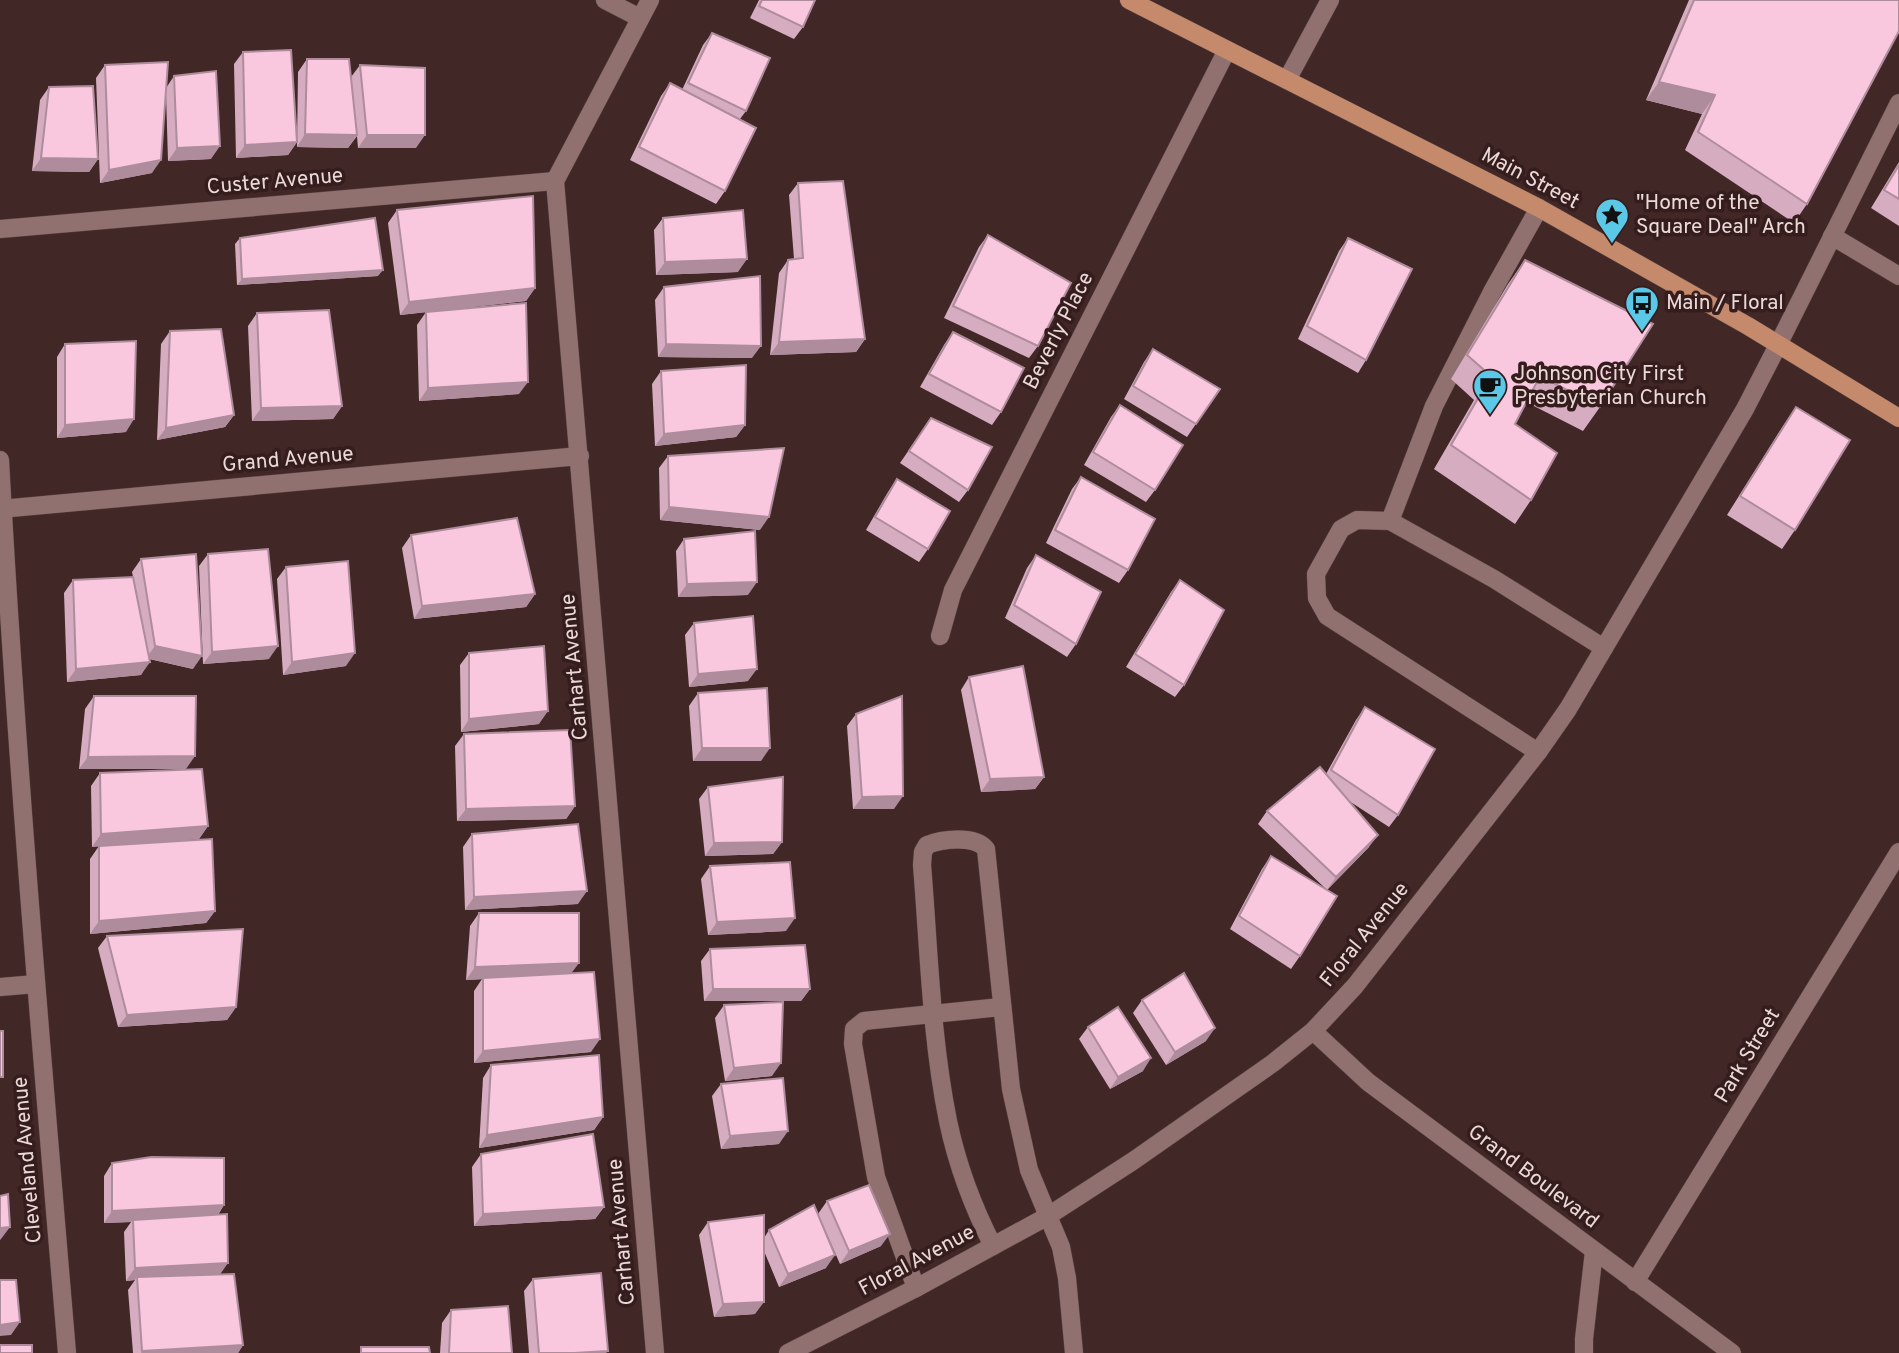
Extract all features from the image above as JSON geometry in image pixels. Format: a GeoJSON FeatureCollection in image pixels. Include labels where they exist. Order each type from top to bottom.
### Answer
{"type":"FeatureCollection","features":[{"type":"Feature","properties":{"kind":"main road","name":"Main Street"},"geometry":{"type":"LineString","coordinates":[[1129,0],[1539,208],[1668,280],[1899,418]]}},
{"type":"Feature","properties":{"kind":"street"},"geometry":{"type":"LineString","coordinates":[[605,0],[640,18]]}},
{"type":"Feature","properties":{"kind":"street"},"geometry":{"type":"LineString","coordinates":[[555,181],[650,0]]}},
{"type":"Feature","properties":{"kind":"street"},"geometry":{"type":"LineString","coordinates":[[1287,80],[1330,0]]}},
{"type":"Feature","properties":{"kind":"street","name":"Beverly Place"},"geometry":{"type":"LineString","coordinates":[[940,636],[953,590],[1227,50]]}},
{"type":"Feature","properties":{"kind":"street","name":"Floral Avenue"},"geometry":{"type":"LineString","coordinates":[[789,1353],[1048,1216],[1273,1063],[1313,1031],[1355,986],[1538,752],[1568,709],[1745,409],[1899,103]]}},
{"type":"Feature","properties":{"kind":"street","name":"Custer Avenue"},"geometry":{"type":"LineString","coordinates":[[0,229],[555,181]]}},
{"type":"Feature","properties":{"kind":"street","name":"Carhart Avenue"},"geometry":{"type":"LineString","coordinates":[[555,181],[655,1353]]}},
{"type":"Feature","properties":{"kind":"street"},"geometry":{"type":"LineString","coordinates":[[1390,521],[1434,406],[1492,292],[1539,208]]}},
{"type":"Feature","properties":{"kind":"street"},"geometry":{"type":"LineString","coordinates":[[1832,236],[1899,276]]}},
{"type":"Feature","properties":{"kind":"street","name":"Grand Avenue"},"geometry":{"type":"LineString","coordinates":[[1,509],[580,456]]}},
{"type":"Feature","properties":{"kind":"street","name":"Cleveland Avenue"},"geometry":{"type":"LineString","coordinates":[[0,460],[1,509],[36,984],[67,1353]]}},
{"type":"Feature","properties":{"kind":"street"},"geometry":{"type":"LineString","coordinates":[[1538,752],[1327,616],[1317,597],[1316,574],[1341,529],[1357,520],[1390,521],[1494,579],[1604,648]]}},
{"type":"Feature","properties":{"kind":"street"},"geometry":{"type":"LineString","coordinates":[[993,1247],[973,1205],[948,1121],[934,1014],[922,865],[923,852],[927,845],[935,842],[971,841],[981,843],[986,849],[1011,1089],[1029,1170],[1061,1247],[1067,1278],[1074,1353]]}},
{"type":"Feature","properties":{"kind":"street","name":"Park Street"},"geometry":{"type":"LineString","coordinates":[[1635,1283],[1899,852]]}},
{"type":"Feature","properties":{"kind":"street"},"geometry":{"type":"LineString","coordinates":[[0,987],[36,984]]}},
{"type":"Feature","properties":{"kind":"street"},"geometry":{"type":"LineString","coordinates":[[916,1288],[876,1177],[853,1044],[854,1029],[864,1021],[1001,1007]]}},
{"type":"Feature","properties":{"kind":"street","name":"Grand Boulevard"},"geometry":{"type":"LineString","coordinates":[[1313,1031],[1368,1082],[1732,1353]]}},
{"type":"Feature","properties":{"kind":"street"},"geometry":{"type":"LineString","coordinates":[[1584,1353],[1594,1251]]}},
{"type":"Feature","properties":{"kind":"building"},"geometry":{"type":"Polygon","coordinates":[[[762,0],[815,0],[803,27],[759,6],[762,0]]]}},
{"type":"Feature","properties":{"kind":"building"},"geometry":{"type":"Polygon","coordinates":[[[1694,0],[1899,0],[1899,31],[1807,204],[1698,132],[1715,95],[1659,82],[1694,0]]]}},
{"type":"Feature","properties":{"kind":"building"},"geometry":{"type":"Polygon","coordinates":[[[712,33],[770,58],[746,111],[688,83],[712,33]]]}},
{"type":"Feature","properties":{"kind":"building"},"geometry":{"type":"Polygon","coordinates":[[[291,50],[297,142],[245,145],[243,52],[291,50]]]}},
{"type":"Feature","properties":{"kind":"building"},"geometry":{"type":"Polygon","coordinates":[[[307,59],[349,59],[357,135],[305,134],[307,59]]]}},
{"type":"Feature","properties":{"kind":"building"},"geometry":{"type":"Polygon","coordinates":[[[168,62],[161,160],[109,170],[105,65],[168,62]]]}},
{"type":"Feature","properties":{"kind":"building"},"geometry":{"type":"Polygon","coordinates":[[[360,65],[425,68],[425,135],[367,135],[360,65]]]}},
{"type":"Feature","properties":{"kind":"building"},"geometry":{"type":"Polygon","coordinates":[[[216,71],[220,146],[177,148],[174,76],[216,71]]]}},
{"type":"Feature","properties":{"kind":"building"},"geometry":{"type":"Polygon","coordinates":[[[670,83],[756,128],[725,191],[639,147],[670,83]]]}},
{"type":"Feature","properties":{"kind":"building"},"geometry":{"type":"Polygon","coordinates":[[[93,86],[98,159],[41,158],[49,87],[93,86]]]}},
{"type":"Feature","properties":{"kind":"building"},"geometry":{"type":"Polygon","coordinates":[[[1899,165],[1899,199],[1884,190],[1899,165]]]}},
{"type":"Feature","properties":{"kind":"building"},"geometry":{"type":"Polygon","coordinates":[[[843,181],[865,339],[779,342],[788,260],[803,258],[798,183],[843,181]]]}},
{"type":"Feature","properties":{"kind":"building"},"geometry":{"type":"Polygon","coordinates":[[[533,196],[535,288],[409,302],[397,210],[533,196]]]}},
{"type":"Feature","properties":{"kind":"building"},"geometry":{"type":"Polygon","coordinates":[[[743,210],[747,259],[665,262],[663,218],[743,210]]]}},
{"type":"Feature","properties":{"kind":"building"},"geometry":{"type":"Polygon","coordinates":[[[375,218],[383,270],[242,279],[240,238],[375,218]]]}},
{"type":"Feature","properties":{"kind":"building"},"geometry":{"type":"Polygon","coordinates":[[[988,235],[1071,283],[1038,346],[953,306],[988,235]]]}},
{"type":"Feature","properties":{"kind":"building"},"geometry":{"type":"Polygon","coordinates":[[[1348,238],[1412,269],[1366,360],[1307,326],[1348,238]]]}},
{"type":"Feature","properties":{"kind":"building","name":"Johnson City First Presbyterian Church"},"geometry":{"type":"Polygon","coordinates":[[[1525,260],[1653,324],[1600,407],[1540,376],[1515,424],[1557,453],[1531,500],[1451,445],[1491,376],[1467,355],[1525,260]]]}},
{"type":"Feature","properties":{"kind":"building"},"geometry":{"type":"Polygon","coordinates":[[[760,276],[761,346],[666,344],[664,287],[760,276]]]}},
{"type":"Feature","properties":{"kind":"building"},"geometry":{"type":"Polygon","coordinates":[[[526,303],[528,382],[428,388],[426,312],[526,303]]]}},
{"type":"Feature","properties":{"kind":"building"},"geometry":{"type":"Polygon","coordinates":[[[329,310],[342,406],[261,408],[257,313],[329,310]]]}},
{"type":"Feature","properties":{"kind":"building"},"geometry":{"type":"Polygon","coordinates":[[[221,329],[234,415],[166,428],[170,331],[221,329]]]}},
{"type":"Feature","properties":{"kind":"building"},"geometry":{"type":"Polygon","coordinates":[[[953,332],[1024,368],[1001,412],[929,374],[953,332]]]}},
{"type":"Feature","properties":{"kind":"building"},"geometry":{"type":"Polygon","coordinates":[[[136,341],[134,419],[65,425],[65,344],[136,341]]]}},
{"type":"Feature","properties":{"kind":"building"},"geometry":{"type":"Polygon","coordinates":[[[1153,349],[1220,389],[1196,424],[1133,386],[1153,349]]]}},
{"type":"Feature","properties":{"kind":"building"},"geometry":{"type":"Polygon","coordinates":[[[746,365],[745,425],[664,434],[661,371],[746,365]]]}},
{"type":"Feature","properties":{"kind":"building"},"geometry":{"type":"Polygon","coordinates":[[[1120,405],[1183,445],[1155,490],[1093,452],[1120,405]]]}},
{"type":"Feature","properties":{"kind":"building"},"geometry":{"type":"Polygon","coordinates":[[[1796,407],[1850,440],[1795,530],[1740,496],[1796,407]]]}},
{"type":"Feature","properties":{"kind":"building"},"geometry":{"type":"Polygon","coordinates":[[[931,418],[992,447],[968,490],[909,451],[931,418]]]}},
{"type":"Feature","properties":{"kind":"building"},"geometry":{"type":"Polygon","coordinates":[[[784,448],[769,517],[669,507],[668,456],[784,448]]]}},
{"type":"Feature","properties":{"kind":"building"},"geometry":{"type":"Polygon","coordinates":[[[1081,477],[1155,519],[1128,570],[1055,530],[1081,477]]]}},
{"type":"Feature","properties":{"kind":"building"},"geometry":{"type":"Polygon","coordinates":[[[897,479],[950,511],[928,549],[875,517],[897,479]]]}},
{"type":"Feature","properties":{"kind":"building"},"geometry":{"type":"Polygon","coordinates":[[[517,518],[535,594],[422,606],[411,535],[517,518]]]}},
{"type":"Feature","properties":{"kind":"building"},"geometry":{"type":"Polygon","coordinates":[[[755,531],[757,582],[687,584],[684,539],[755,531]]]}},
{"type":"Feature","properties":{"kind":"building"},"geometry":{"type":"Polygon","coordinates":[[[268,549],[278,646],[212,652],[208,554],[268,549]]]}},
{"type":"Feature","properties":{"kind":"building"},"geometry":{"type":"Polygon","coordinates":[[[196,554],[202,656],[155,646],[141,559],[196,554]]]}},
{"type":"Feature","properties":{"kind":"building"},"geometry":{"type":"Polygon","coordinates":[[[1036,555],[1101,592],[1076,644],[1014,605],[1036,555]]]}},
{"type":"Feature","properties":{"kind":"building"},"geometry":{"type":"Polygon","coordinates":[[[348,561],[355,653],[292,662],[286,567],[348,561]]]}},
{"type":"Feature","properties":{"kind":"building"},"geometry":{"type":"Polygon","coordinates":[[[133,577],[150,662],[76,669],[73,580],[133,577]]]}},
{"type":"Feature","properties":{"kind":"building"},"geometry":{"type":"Polygon","coordinates":[[[1180,580],[1224,610],[1184,685],[1135,654],[1180,580]]]}},
{"type":"Feature","properties":{"kind":"building"},"geometry":{"type":"Polygon","coordinates":[[[753,616],[757,669],[698,674],[694,623],[753,616]]]}},
{"type":"Feature","properties":{"kind":"building"},"geometry":{"type":"Polygon","coordinates":[[[544,646],[548,711],[469,719],[469,653],[544,646]]]}},
{"type":"Feature","properties":{"kind":"building"},"geometry":{"type":"Polygon","coordinates":[[[1023,666],[1044,777],[990,779],[969,677],[1023,666]]]}},
{"type":"Feature","properties":{"kind":"building"},"geometry":{"type":"Polygon","coordinates":[[[767,688],[770,748],[702,748],[698,693],[767,688]]]}},
{"type":"Feature","properties":{"kind":"building"},"geometry":{"type":"Polygon","coordinates":[[[94,696],[196,696],[195,756],[88,757],[94,696]]]}},
{"type":"Feature","properties":{"kind":"building"},"geometry":{"type":"Polygon","coordinates":[[[902,696],[903,796],[862,797],[856,714],[902,696]]]}},
{"type":"Feature","properties":{"kind":"building"},"geometry":{"type":"Polygon","coordinates":[[[1365,707],[1435,749],[1398,815],[1331,770],[1365,707]]]}},
{"type":"Feature","properties":{"kind":"building"},"geometry":{"type":"Polygon","coordinates":[[[570,730],[575,806],[466,809],[464,734],[570,730]]]}},
{"type":"Feature","properties":{"kind":"building"},"geometry":{"type":"Polygon","coordinates":[[[1320,767],[1378,835],[1336,877],[1267,811],[1320,767]]]}},
{"type":"Feature","properties":{"kind":"building"},"geometry":{"type":"Polygon","coordinates":[[[202,769],[208,826],[101,834],[100,773],[202,769]]]}},
{"type":"Feature","properties":{"kind":"building"},"geometry":{"type":"Polygon","coordinates":[[[783,777],[782,842],[714,843],[708,787],[783,777]]]}},
{"type":"Feature","properties":{"kind":"building"},"geometry":{"type":"Polygon","coordinates":[[[578,824],[587,891],[474,897],[472,834],[578,824]]]}},
{"type":"Feature","properties":{"kind":"building"},"geometry":{"type":"Polygon","coordinates":[[[212,839],[215,911],[99,921],[99,846],[212,839]]]}},
{"type":"Feature","properties":{"kind":"building"},"geometry":{"type":"Polygon","coordinates":[[[1271,856],[1337,896],[1300,956],[1239,916],[1271,856]]]}},
{"type":"Feature","properties":{"kind":"building"},"geometry":{"type":"Polygon","coordinates":[[[790,862],[795,918],[717,922],[710,866],[790,862]]]}},
{"type":"Feature","properties":{"kind":"building"},"geometry":{"type":"Polygon","coordinates":[[[479,913],[579,913],[579,963],[475,967],[479,913]]]}},
{"type":"Feature","properties":{"kind":"building"},"geometry":{"type":"Polygon","coordinates":[[[243,929],[236,1007],[127,1015],[107,936],[243,929]]]}},
{"type":"Feature","properties":{"kind":"building"},"geometry":{"type":"Polygon","coordinates":[[[805,945],[810,989],[713,989],[710,949],[805,945]]]}},
{"type":"Feature","properties":{"kind":"building"},"geometry":{"type":"Polygon","coordinates":[[[594,972],[600,1039],[483,1051],[483,978],[594,972]]]}},
{"type":"Feature","properties":{"kind":"building"},"geometry":{"type":"Polygon","coordinates":[[[1184,973],[1215,1028],[1175,1052],[1142,1000],[1184,973]]]}},
{"type":"Feature","properties":{"kind":"building"},"geometry":{"type":"Polygon","coordinates":[[[783,1002],[781,1063],[734,1068],[724,1005],[783,1002]]]}},
{"type":"Feature","properties":{"kind":"building"},"geometry":{"type":"Polygon","coordinates":[[[1118,1007],[1151,1058],[1118,1077],[1088,1027],[1118,1007]]]}},
{"type":"Feature","properties":{"kind":"building"},"geometry":{"type":"Polygon","coordinates":[[[0,1031],[3,1031],[3,1077],[0,1077],[0,1031]]]}},
{"type":"Feature","properties":{"kind":"building"},"geometry":{"type":"Polygon","coordinates":[[[599,1055],[603,1117],[487,1135],[491,1065],[599,1055]]]}},
{"type":"Feature","properties":{"kind":"building"},"geometry":{"type":"Polygon","coordinates":[[[783,1078],[788,1131],[730,1136],[721,1084],[783,1078]]]}},
{"type":"Feature","properties":{"kind":"building"},"geometry":{"type":"Polygon","coordinates":[[[593,1134],[604,1207],[483,1214],[481,1154],[593,1134]]]}},
{"type":"Feature","properties":{"kind":"building"},"geometry":{"type":"Polygon","coordinates":[[[151,1157],[224,1158],[224,1205],[112,1211],[112,1163],[151,1157]]]}},
{"type":"Feature","properties":{"kind":"building"},"geometry":{"type":"Polygon","coordinates":[[[869,1185],[890,1234],[849,1251],[827,1201],[869,1185]]]}},
{"type":"Feature","properties":{"kind":"building"},"geometry":{"type":"Polygon","coordinates":[[[8,1194],[10,1227],[0,1228],[0,1196],[8,1194]]]}},
{"type":"Feature","properties":{"kind":"building"},"geometry":{"type":"Polygon","coordinates":[[[814,1205],[835,1255],[788,1274],[769,1230],[814,1205]]]}},
{"type":"Feature","properties":{"kind":"building"},"geometry":{"type":"Polygon","coordinates":[[[227,1214],[228,1263],[135,1268],[133,1220],[227,1214]]]}},
{"type":"Feature","properties":{"kind":"building"},"geometry":{"type":"Polygon","coordinates":[[[764,1215],[764,1302],[723,1304],[708,1222],[764,1215]]]}},
{"type":"Feature","properties":{"kind":"building"},"geometry":{"type":"Polygon","coordinates":[[[601,1273],[608,1351],[539,1353],[533,1279],[601,1273]]]}},
{"type":"Feature","properties":{"kind":"building"},"geometry":{"type":"Polygon","coordinates":[[[234,1274],[243,1345],[142,1351],[137,1277],[234,1274]]]}},
{"type":"Feature","properties":{"kind":"building"},"geometry":{"type":"Polygon","coordinates":[[[0,1280],[16,1280],[20,1322],[0,1325],[0,1280]]]}},
{"type":"Feature","properties":{"kind":"building"},"geometry":{"type":"Polygon","coordinates":[[[508,1306],[512,1353],[449,1353],[451,1310],[508,1306]]]}},
{"type":"Feature","properties":{"kind":"building"},"geometry":{"type":"Polygon","coordinates":[[[0,1345],[32,1345],[32,1353],[0,1353],[0,1345]]]}},
{"type":"Feature","properties":{"kind":"building"},"geometry":{"type":"Polygon","coordinates":[[[361,1347],[429,1347],[430,1353],[361,1353],[361,1347]]]}},
{"type":"Feature","properties":{"kind":"place","name":"\"Home of the Square Deal\" Arch"},"geometry":{"type":"Point","coordinates":[1612,245]}},
{"type":"Feature","properties":{"kind":"place","name":"Main / Floral"},"geometry":{"type":"Point","coordinates":[1642,333]}},
{"type":"Feature","properties":{"kind":"place","name":"Johnson City First Presbyterian Church"},"geometry":{"type":"Point","coordinates":[1490,416]}}]}
